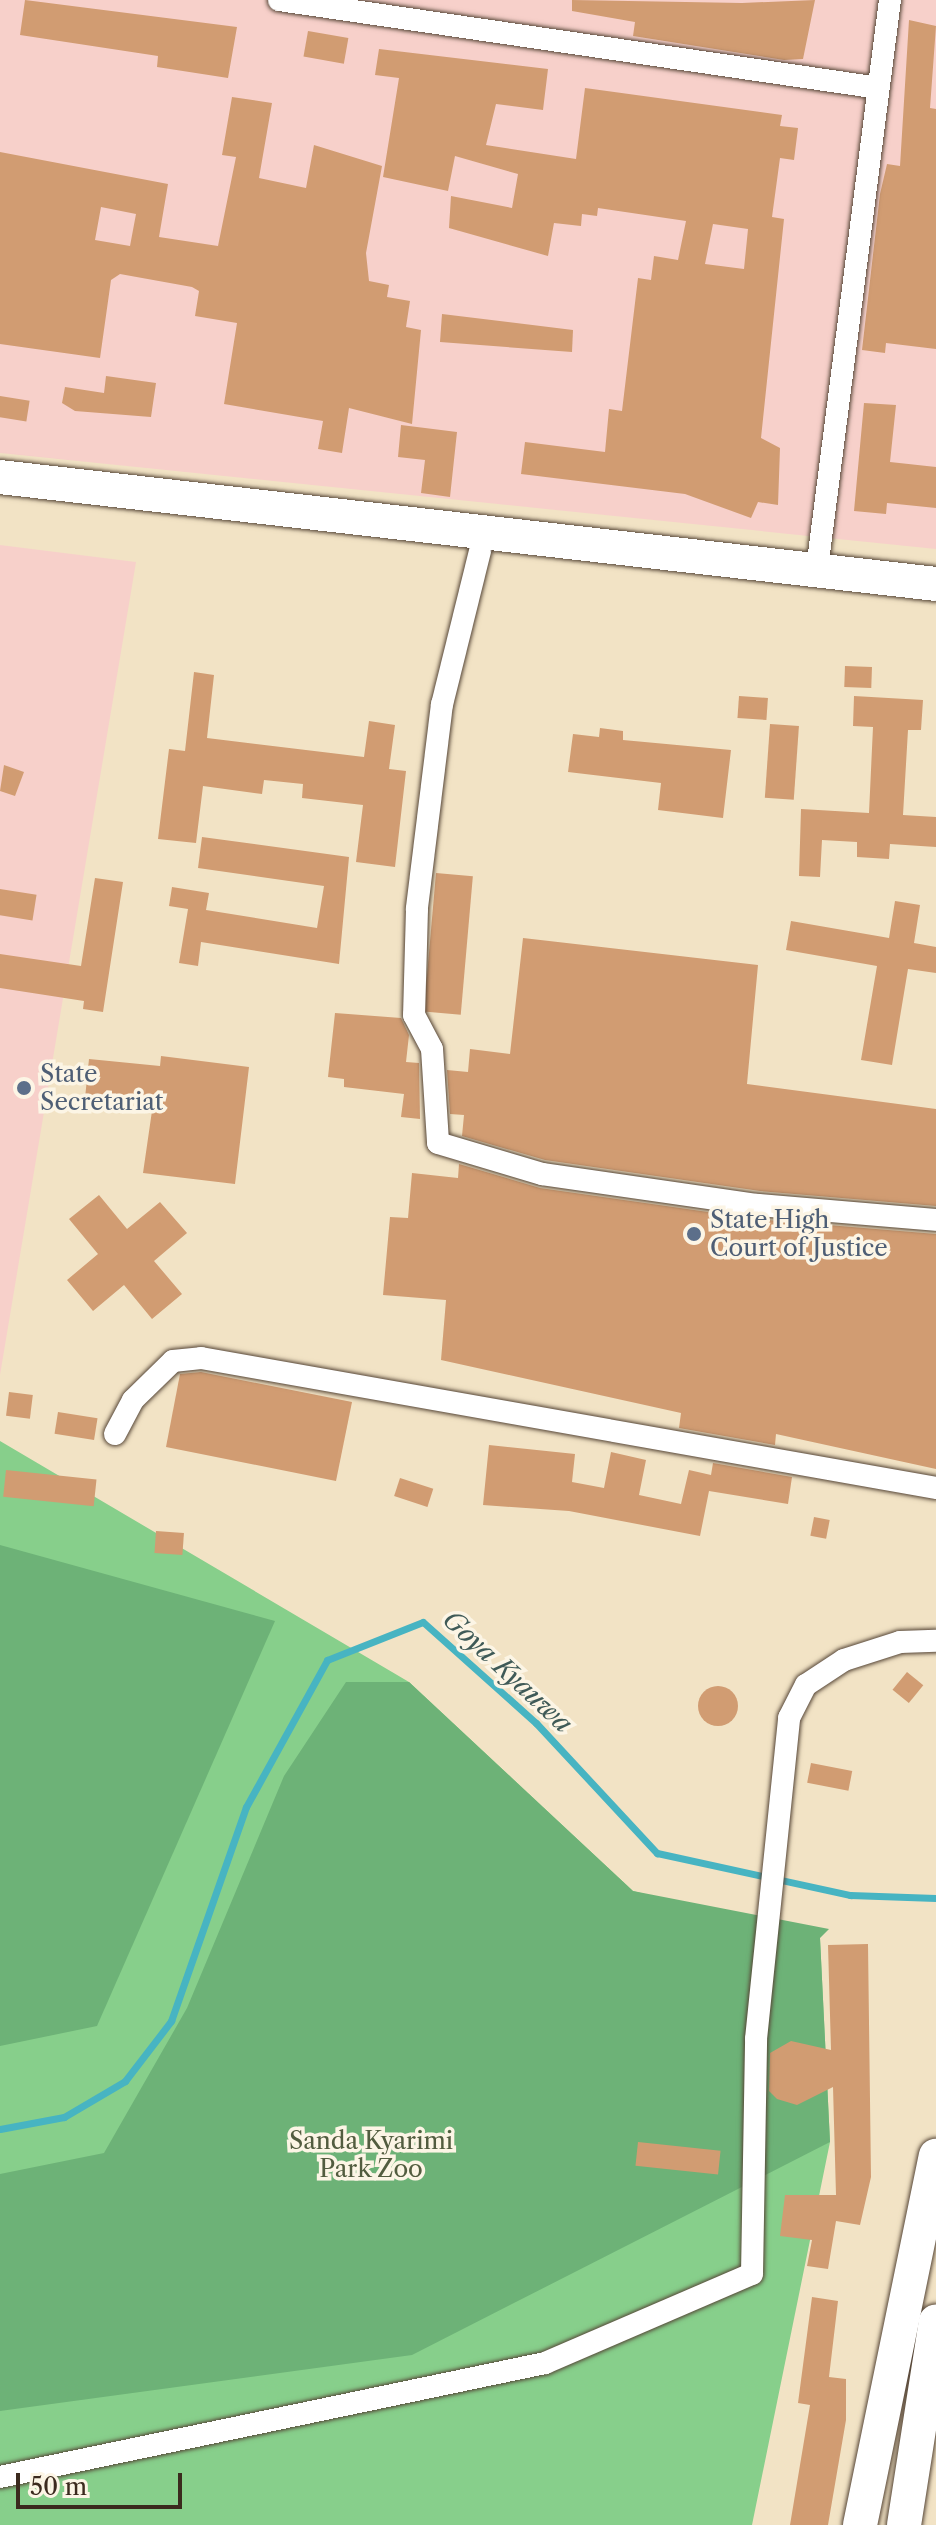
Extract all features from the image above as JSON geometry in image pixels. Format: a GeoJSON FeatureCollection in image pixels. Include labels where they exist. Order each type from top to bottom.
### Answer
{"type":"FeatureCollection","features":[{"type":"Feature","properties":{"kind":"main road"},"geometry":{"type":"LineString","coordinates":[[0,477],[936,584]]}},
{"type":"Feature","properties":{"kind":"main road"},"geometry":{"type":"LineString","coordinates":[[0,497],[936,602]]}},
{"type":"Feature","properties":{"kind":"main road"},"geometry":{"type":"LineString","coordinates":[[860,2525],[936,2156]]}},
{"type":"Feature","properties":{"kind":"main road"},"geometry":{"type":"LineString","coordinates":[[904,2525],[936,2321]]}},
{"type":"Feature","properties":{"kind":"street"},"geometry":{"type":"LineString","coordinates":[[279,0],[879,88]]}},
{"type":"Feature","properties":{"kind":"street"},"geometry":{"type":"LineString","coordinates":[[817,569],[890,0]]}},
{"type":"Feature","properties":{"kind":"street"},"geometry":{"type":"LineString","coordinates":[[480,551],[442,704],[417,909],[414,1015],[432,1049],[438,1143],[542,1174],[758,1205],[936,1220]]}},
{"type":"Feature","properties":{"kind":"street"},"geometry":{"type":"LineString","coordinates":[[115,1434],[133,1400],[173,1361],[201,1358],[936,1488]]}},
{"type":"Feature","properties":{"kind":"street"},"geometry":{"type":"LineString","coordinates":[[0,2477],[545,2363],[752,2274],[756,2039],[778,1851],[789,1718],[806,1685],[844,1660],[900,1642],[936,1641]]}},
{"type":"Feature","properties":{"kind":"shaded area"},"geometry":{"type":"Polygon","coordinates":[[[0,0],[936,0],[936,549],[0,453],[0,0]]]}},
{"type":"Feature","properties":{"kind":"shaded area","name":"State Secretariat"},"geometry":{"type":"Polygon","coordinates":[[[0,545],[136,562],[0,1375],[0,545]]]}},
{"type":"Feature","properties":{"kind":"green space","name":"Sanda Kyarimi Park Zoo"},"geometry":{"type":"Polygon","coordinates":[[[0,1441],[409,1682],[633,1891],[820,1938],[830,2142],[752,2525],[0,2525],[0,1441]]]}},
{"type":"Feature","properties":{"kind":"green space"},"geometry":{"type":"Polygon","coordinates":[[[0,1545],[275,1621],[97,2026],[0,2046],[0,1545]]]}},
{"type":"Feature","properties":{"kind":"green space"},"geometry":{"type":"Polygon","coordinates":[[[346,1682],[409,1682],[633,1891],[829,1929],[820,1938],[830,2142],[412,2355],[0,2411],[0,2174],[104,2153],[187,2008],[284,1776],[346,1682]]]}},
{"type":"Feature","properties":{"kind":"building"},"geometry":{"type":"Polygon","coordinates":[[[25,0],[237,27],[228,78],[157,67],[158,56],[20,35],[25,0]]]}},
{"type":"Feature","properties":{"kind":"building"},"geometry":{"type":"Polygon","coordinates":[[[572,0],[742,3],[815,0],[803,59],[784,60],[633,36],[635,22],[572,11],[572,0]]]}},
{"type":"Feature","properties":{"kind":"building"},"geometry":{"type":"Polygon","coordinates":[[[909,20],[936,26],[930,108],[936,109],[936,349],[886,343],[885,353],[862,350],[880,194],[887,164],[900,166],[909,20]]]}},
{"type":"Feature","properties":{"kind":"building"},"geometry":{"type":"Polygon","coordinates":[[[308,31],[348,38],[344,64],[303,57],[308,31]]]}},
{"type":"Feature","properties":{"kind":"building"},"geometry":{"type":"Polygon","coordinates":[[[379,49],[548,69],[543,110],[496,104],[486,145],[576,159],[585,88],[782,115],[780,126],[798,128],[794,160],[780,158],[772,217],[784,219],[761,438],[780,448],[778,505],[758,502],[751,518],[685,494],[521,474],[525,442],[605,452],[609,409],[622,411],[638,278],[651,280],[654,256],[678,260],[686,221],[598,208],[597,216],[582,214],[581,226],[554,223],[548,256],[449,228],[451,196],[512,208],[518,174],[455,156],[448,191],[383,177],[399,78],[375,75],[379,49]],[[713,224],[705,264],[744,269],[748,229],[713,224]]]}},
{"type":"Feature","properties":{"kind":"building"},"geometry":{"type":"Polygon","coordinates":[[[232,97],[272,103],[259,178],[306,188],[314,145],[382,166],[366,253],[369,281],[389,285],[387,297],[410,301],[406,327],[421,330],[412,424],[349,408],[342,453],[318,449],[323,421],[224,404],[237,323],[195,316],[199,291],[192,287],[120,274],[111,280],[100,358],[0,344],[0,152],[168,184],[159,237],[218,246],[236,157],[222,155],[232,97]],[[101,207],[95,240],[130,246],[136,214],[101,207]]]}},
{"type":"Feature","properties":{"kind":"building"},"geometry":{"type":"Polygon","coordinates":[[[442,314],[573,330],[572,352],[440,342],[442,314]]]}},
{"type":"Feature","properties":{"kind":"building"},"geometry":{"type":"Polygon","coordinates":[[[106,376],[156,383],[151,417],[75,411],[62,403],[65,387],[104,393],[106,376]]]}},
{"type":"Feature","properties":{"kind":"building"},"geometry":{"type":"Polygon","coordinates":[[[0,396],[30,401],[26,421],[0,417],[0,396]]]}},
{"type":"Feature","properties":{"kind":"building"},"geometry":{"type":"Polygon","coordinates":[[[864,403],[896,405],[890,462],[936,467],[936,508],[887,503],[886,514],[854,511],[864,403]]]}},
{"type":"Feature","properties":{"kind":"building"},"geometry":{"type":"Polygon","coordinates":[[[401,425],[457,432],[450,497],[421,493],[425,460],[398,457],[401,425]]]}},
{"type":"Feature","properties":{"kind":"building"},"geometry":{"type":"Polygon","coordinates":[[[845,666],[872,667],[871,688],[844,687],[845,666]]]}},
{"type":"Feature","properties":{"kind":"building"},"geometry":{"type":"Polygon","coordinates":[[[194,672],[214,675],[207,738],[364,757],[369,721],[395,725],[389,769],[406,771],[395,867],[356,862],[363,805],[302,798],[303,784],[264,780],[262,794],[203,786],[196,843],[158,839],[169,749],[185,751],[194,672]]]}},
{"type":"Feature","properties":{"kind":"building"},"geometry":{"type":"Polygon","coordinates":[[[739,696],[768,698],[766,720],[737,718],[739,696]]]}},
{"type":"Feature","properties":{"kind":"building"},"geometry":{"type":"Polygon","coordinates":[[[854,696],[923,700],[921,730],[908,730],[903,815],[936,817],[936,847],[890,844],[889,859],[857,857],[857,842],[822,840],[820,877],[799,876],[801,809],[869,813],[873,727],[853,726],[854,696]]]}},
{"type":"Feature","properties":{"kind":"building"},"geometry":{"type":"Polygon","coordinates":[[[770,724],[799,726],[794,800],[765,798],[770,724]]]}},
{"type":"Feature","properties":{"kind":"building"},"geometry":{"type":"Polygon","coordinates":[[[600,728],[623,731],[623,740],[731,750],[723,818],[658,810],[661,783],[568,772],[573,734],[599,737],[600,728]]]}},
{"type":"Feature","properties":{"kind":"building"},"geometry":{"type":"Polygon","coordinates":[[[4,765],[24,772],[15,796],[0,791],[4,765]]]}},
{"type":"Feature","properties":{"kind":"building"},"geometry":{"type":"Polygon","coordinates":[[[202,837],[349,857],[339,964],[201,942],[198,966],[179,963],[188,909],[169,906],[172,887],[209,893],[206,910],[317,928],[324,886],[198,868],[202,837]]]}},
{"type":"Feature","properties":{"kind":"building"},"geometry":{"type":"Polygon","coordinates":[[[436,873],[473,876],[461,1015],[424,1011],[436,873]]]}},
{"type":"Feature","properties":{"kind":"building"},"geometry":{"type":"Polygon","coordinates":[[[95,878],[123,882],[103,1012],[83,1009],[84,1001],[0,988],[0,954],[81,966],[95,878]]]}},
{"type":"Feature","properties":{"kind":"building"},"geometry":{"type":"Polygon","coordinates":[[[0,889],[37,895],[32,920],[0,915],[0,889]]]}},
{"type":"Feature","properties":{"kind":"building"},"geometry":{"type":"Polygon","coordinates":[[[895,901],[920,905],[914,943],[936,947],[936,973],[908,969],[892,1065],[861,1060],[877,966],[786,950],[791,921],[889,938],[895,901]]]}},
{"type":"Feature","properties":{"kind":"building"},"geometry":{"type":"Polygon","coordinates":[[[523,938],[758,965],[747,1084],[936,1109],[936,1206],[760,1191],[545,1160],[462,1136],[464,1115],[450,1114],[447,1070],[468,1072],[470,1049],[510,1054],[523,938]]]}},
{"type":"Feature","properties":{"kind":"building"},"geometry":{"type":"Polygon","coordinates":[[[335,1013],[401,1018],[409,1035],[406,1062],[419,1063],[420,1119],[401,1117],[404,1094],[344,1087],[344,1079],[328,1077],[335,1013]]]}},
{"type":"Feature","properties":{"kind":"building"},"geometry":{"type":"Polygon","coordinates":[[[161,1056],[249,1067],[235,1184],[143,1173],[153,1104],[85,1098],[89,1059],[160,1066],[161,1056]]]}},
{"type":"Feature","properties":{"kind":"building","name":"State High Court of Justice"},"geometry":{"type":"Polygon","coordinates":[[[459,1164],[540,1188],[757,1219],[936,1234],[936,1469],[776,1434],[775,1445],[679,1428],[681,1413],[441,1360],[446,1300],[383,1295],[390,1217],[408,1218],[412,1173],[458,1178],[459,1164]]]}},
{"type":"Feature","properties":{"kind":"building"},"geometry":{"type":"Polygon","coordinates":[[[99,1195],[127,1229],[160,1202],[187,1233],[154,1261],[182,1294],[152,1319],[124,1285],[93,1311],[67,1280],[98,1254],[69,1219],[99,1195]]]}},
{"type":"Feature","properties":{"kind":"building"},"geometry":{"type":"Polygon","coordinates":[[[201,1372],[352,1402],[336,1481],[166,1447],[180,1374],[201,1372]]]}},
{"type":"Feature","properties":{"kind":"building"},"geometry":{"type":"Polygon","coordinates":[[[9,1392],[33,1395],[30,1419],[6,1416],[9,1392]]]}},
{"type":"Feature","properties":{"kind":"building"},"geometry":{"type":"Polygon","coordinates":[[[58,1412],[98,1418],[94,1440],[55,1434],[58,1412]]]}},
{"type":"Feature","properties":{"kind":"building"},"geometry":{"type":"Polygon","coordinates":[[[489,1445],[575,1454],[572,1482],[604,1488],[611,1452],[646,1460],[639,1495],[681,1504],[689,1470],[711,1475],[713,1463],[792,1477],[788,1504],[709,1491],[700,1536],[569,1511],[483,1505],[489,1445]]]}},
{"type":"Feature","properties":{"kind":"building"},"geometry":{"type":"Polygon","coordinates":[[[6,1470],[97,1480],[94,1506],[3,1497],[6,1470]]]}},
{"type":"Feature","properties":{"kind":"building"},"geometry":{"type":"Polygon","coordinates":[[[400,1478],[433,1489],[427,1507],[394,1496],[400,1478]]]}},
{"type":"Feature","properties":{"kind":"building"},"geometry":{"type":"Polygon","coordinates":[[[814,1517],[830,1520],[826,1539],[810,1536],[814,1517]]]}},
{"type":"Feature","properties":{"kind":"building"},"geometry":{"type":"Polygon","coordinates":[[[156,1531],[184,1533],[182,1555],[154,1553],[156,1531]]]}},
{"type":"Feature","properties":{"kind":"building"},"geometry":{"type":"Polygon","coordinates":[[[907,1672],[923,1685],[909,1703],[893,1690],[907,1672]]]}},
{"type":"Feature","properties":{"kind":"building"},"geometry":{"type":"Polygon","coordinates":[[[718,1686],[732,1692],[738,1706],[732,1720],[718,1726],[704,1720],[698,1706],[704,1692],[718,1686]]]}},
{"type":"Feature","properties":{"kind":"building"},"geometry":{"type":"Polygon","coordinates":[[[811,1763],[852,1771],[848,1791],[807,1783],[811,1763]]]}},
{"type":"Feature","properties":{"kind":"building"},"geometry":{"type":"Polygon","coordinates":[[[868,1944],[871,2177],[860,2225],[836,2221],[828,2269],[807,2266],[812,2240],[780,2236],[785,2195],[836,2195],[833,2087],[797,2105],[777,2099],[769,2091],[770,2053],[791,2041],[831,2050],[828,1945],[868,1944]]]}},
{"type":"Feature","properties":{"kind":"building"},"geometry":{"type":"Polygon","coordinates":[[[638,2142],[721,2151],[718,2175],[635,2166],[638,2142]]]}},
{"type":"Feature","properties":{"kind":"building"},"geometry":{"type":"Polygon","coordinates":[[[812,2297],[838,2301],[829,2377],[846,2379],[846,2420],[828,2525],[790,2525],[810,2405],[798,2403],[812,2297]]]}},
{"type":"Feature","properties":{"kind":"waterway","name":"Goya Kyauwa"},"geometry":{"type":"LineString","coordinates":[[0,2129],[64,2117],[125,2081],[171,2021],[246,1807],[327,1660],[423,1622],[536,1723],[657,1853],[850,1895],[936,1898]]}},
{"type":"Feature","properties":{"kind":"place","name":"State Secretariat"},"geometry":{"type":"Point","coordinates":[24,1088]}},
{"type":"Feature","properties":{"kind":"place","name":"State High Court of Justice"},"geometry":{"type":"Point","coordinates":[694,1234]}}]}
